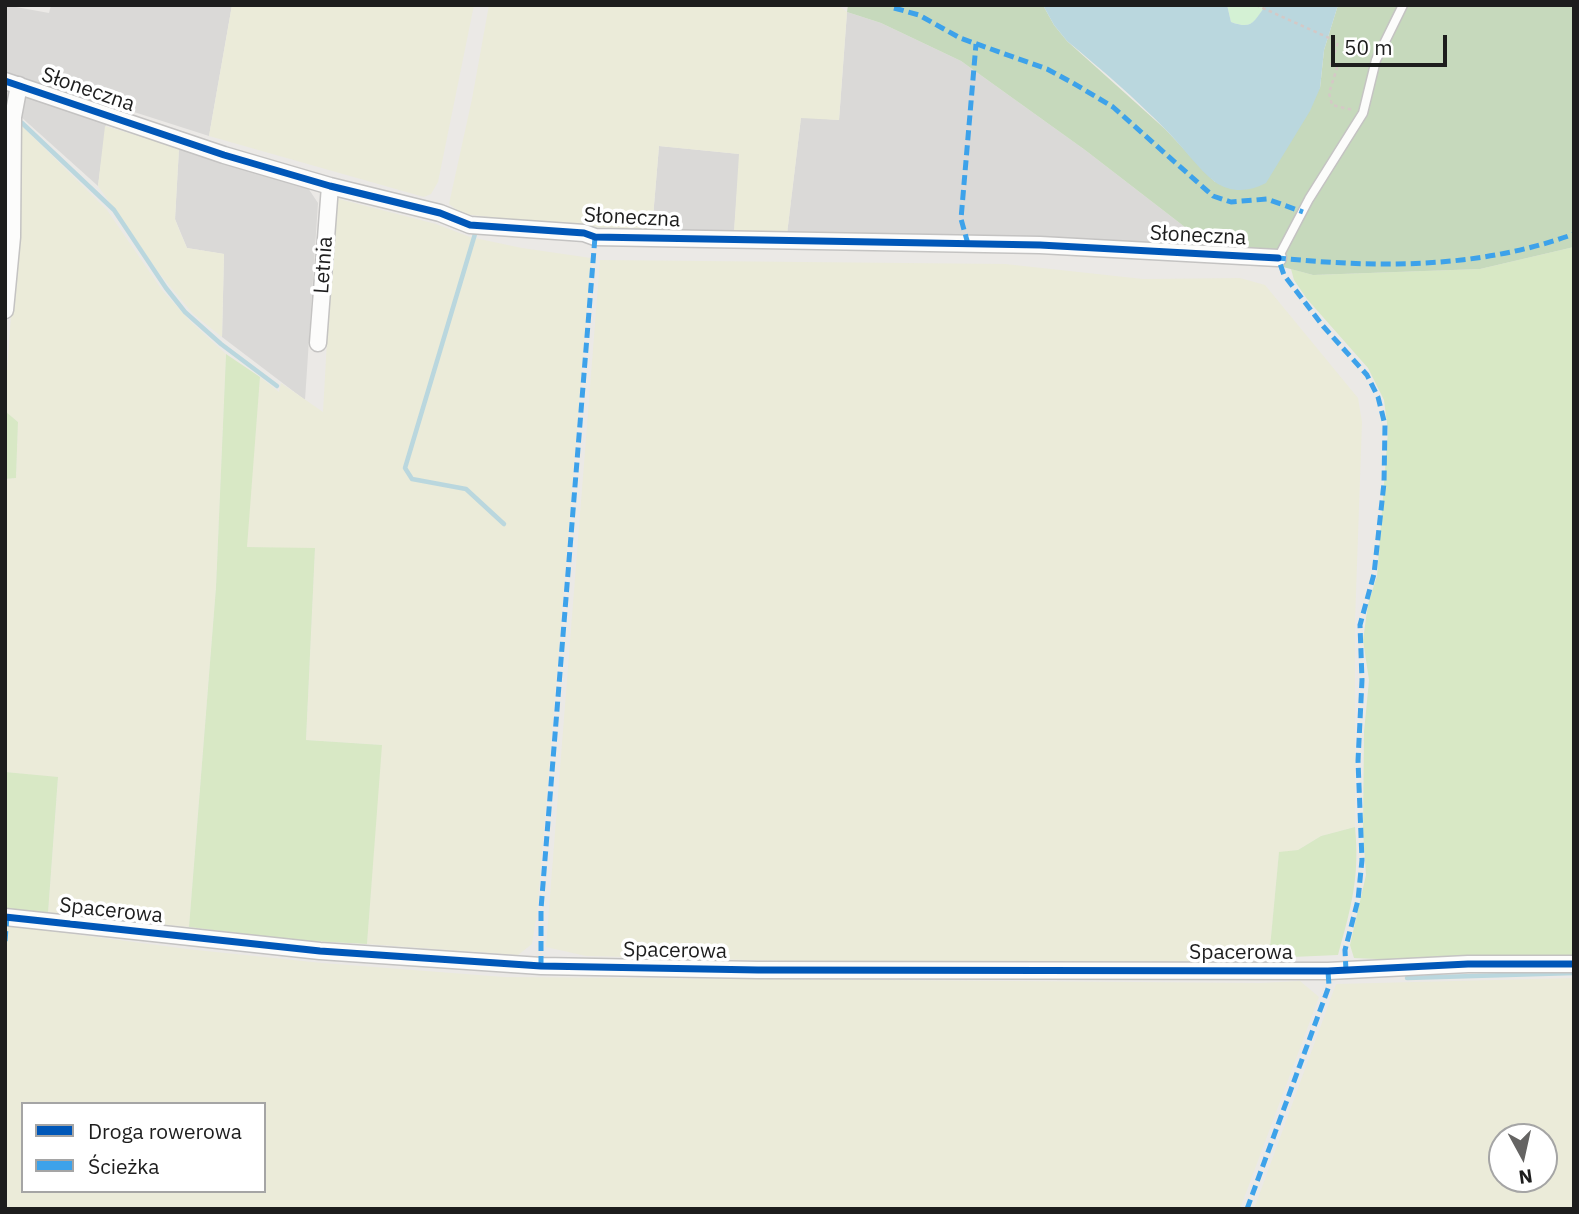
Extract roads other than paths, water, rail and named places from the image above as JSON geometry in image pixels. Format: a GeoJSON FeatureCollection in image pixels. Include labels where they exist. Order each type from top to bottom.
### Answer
{"type":"FeatureCollection","features":[{"type":"Feature","properties":{"kind":"street","name":"Słoneczna"},"geometry":{"type":"LineString","coordinates":[[12,83],[224,155],[330,186],[440,213],[470,225],[584,233],[595,237],[1040,245],[1278,258]]}},
{"type":"Feature","properties":{"kind":"street"},"geometry":{"type":"LineString","coordinates":[[5,310],[12,237],[12,83]]}},
{"type":"Feature","properties":{"kind":"street","name":"Letnia"},"geometry":{"type":"LineString","coordinates":[[318,343],[330,186]]}},
{"type":"Feature","properties":{"kind":"street","name":"Spacerowa"},"geometry":{"type":"LineString","coordinates":[[5,917],[320,951],[541,966],[758,970],[1346,971],[1468,964],[1574,964]]}},
{"type":"Feature","properties":{"kind":"lane"},"geometry":{"type":"LineString","coordinates":[[1278,258],[1309,199],[1363,113],[1376,60],[1403,5]]}},
{"type":"Feature","properties":{"kind":"water"},"geometry":{"type":"Polygon","coordinates":[[[1227,5],[1231,22],[1248,25],[1266,5],[1338,5],[1324,50],[1320,88],[1310,111],[1266,183],[1240,190],[1221,186],[1209,177],[1143,107],[1067,41],[1054,25],[1044,7],[1227,5]]]}},
{"type":"Feature","properties":{"kind":"waterway"},"geometry":{"type":"LineString","coordinates":[[22,123],[114,210],[185,312],[221,344],[277,386]]}},
{"type":"Feature","properties":{"kind":"waterway"},"geometry":{"type":"LineString","coordinates":[[475,234],[405,468],[412,479],[466,489],[504,524]]}},
{"type":"Feature","properties":{"kind":"waterway"},"geometry":{"type":"LineString","coordinates":[[1407,978],[1574,973]]}}]}
